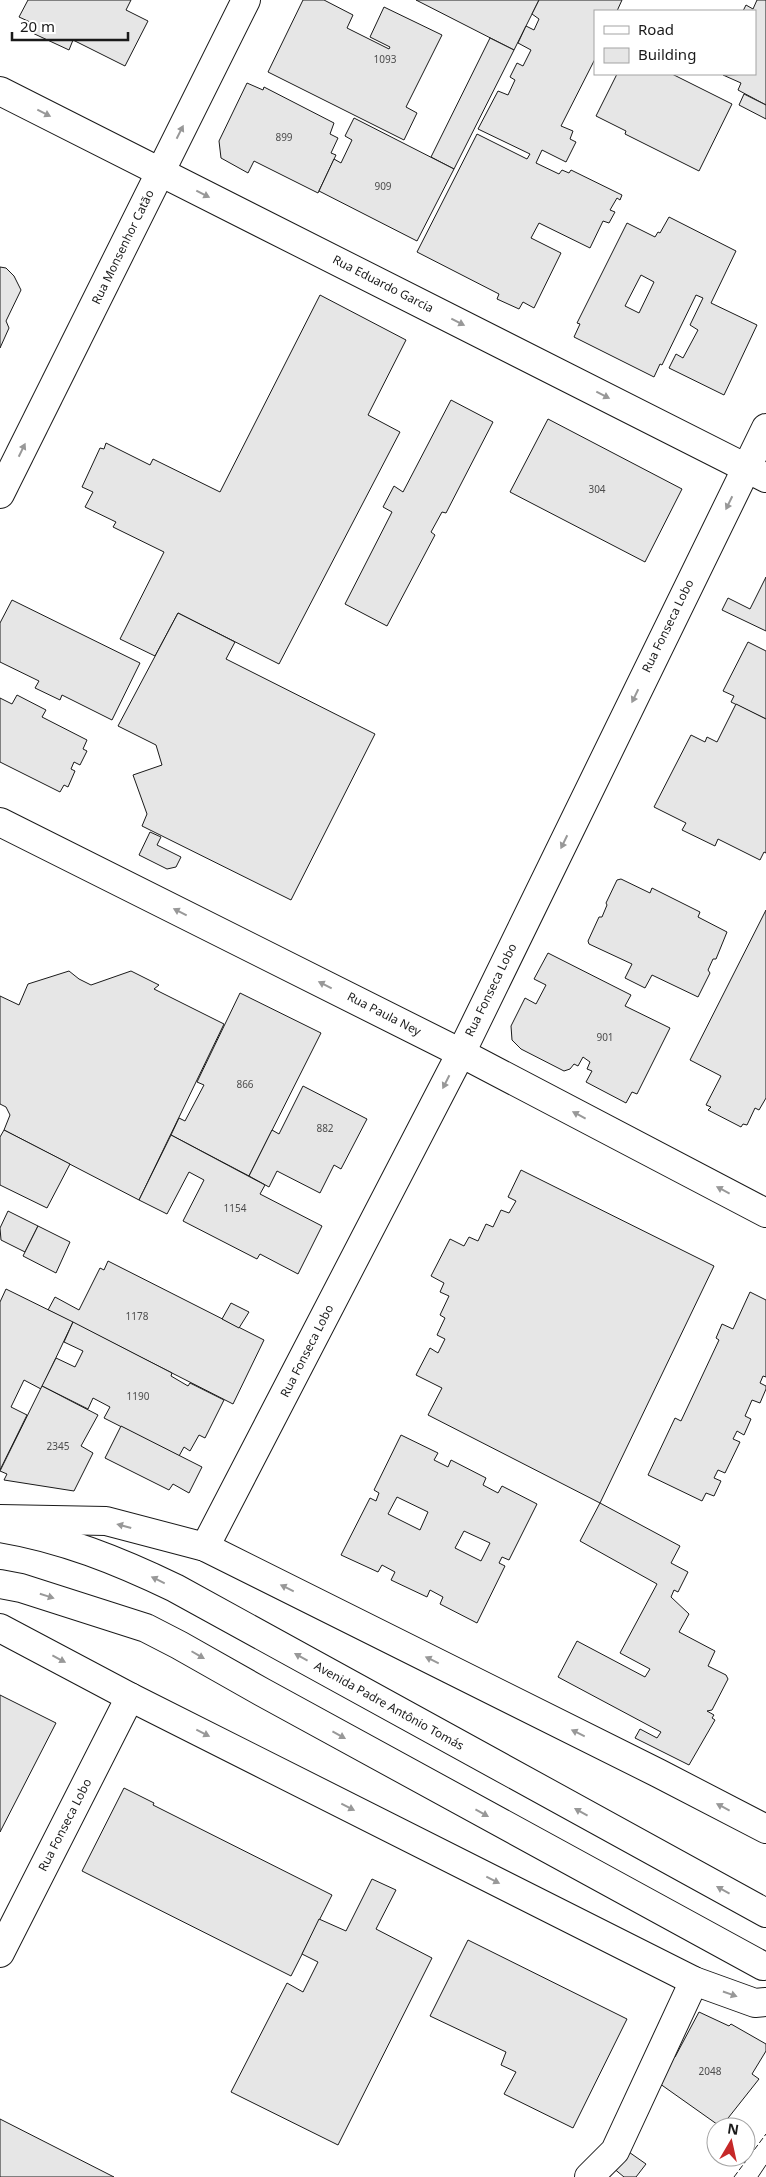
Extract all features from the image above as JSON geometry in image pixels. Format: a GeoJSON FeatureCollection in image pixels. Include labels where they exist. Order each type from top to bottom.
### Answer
{"type":"FeatureCollection","features":[{"type":"Feature","properties":{"kind":"street","name":"Rua Monsenhor Catão"},"geometry":{"type":"LineString","coordinates":[[0,494],[246,0]]}},
{"type":"Feature","properties":{"kind":"street","name":"Rua Eduardo Garcia"},"geometry":{"type":"LineString","coordinates":[[0,91],[756,472]]}},
{"type":"Feature","properties":{"kind":"street","name":"Rua Fonseca Lobo"},"geometry":{"type":"LineString","coordinates":[[205,1548],[461,1053],[756,472],[766,428]]}},
{"type":"Feature","properties":{"kind":"street","name":"Rua Paula Ney"},"geometry":{"type":"LineString","coordinates":[[0,822],[461,1053],[766,1213]]}},
{"type":"Feature","properties":{"kind":"street"},"geometry":{"type":"LineString","coordinates":[[0,1519],[106,1521],[205,1548],[650,1768],[766,1829]]}},
{"type":"Feature","properties":{"kind":"street","name":"Avenida Padre Antônio Tomás"},"geometry":{"type":"LineString","coordinates":[[0,1528],[30,1533],[89,1550],[131,1566],[175,1588],[766,1914]]}},
{"type":"Feature","properties":{"kind":"street"},"geometry":{"type":"LineString","coordinates":[[0,1584],[40,1594],[146,1628],[763,1966]]}},
{"type":"Feature","properties":{"kind":"street"},"geometry":{"type":"LineString","coordinates":[[0,1628],[130,1696],[694,1981],[755,2003],[766,2002]]}},
{"type":"Feature","properties":{"kind":"street","name":"Rua Fonseca Lobo"},"geometry":{"type":"LineString","coordinates":[[0,1953],[130,1696]]}},
{"type":"Feature","properties":{"kind":"street"},"geometry":{"type":"LineString","coordinates":[[589,2177],[615,2151],[694,1981]]}},
{"type":"Feature","properties":{"kind":"building"},"geometry":{"type":"Polygon","coordinates":[[[28,0],[131,0],[126,10],[148,21],[125,66],[73,40],[69,50],[26,30],[30,22],[19,17],[28,0]]]}},
{"type":"Feature","properties":{"kind":"building"},"geometry":{"type":"Polygon","coordinates":[[[303,0],[324,0],[353,15],[347,28],[389,49],[390,47],[370,37],[384,7],[442,35],[406,107],[417,113],[404,140],[268,72],[303,0]]]}},
{"type":"Feature","properties":{"kind":"building"},"geometry":{"type":"Polygon","coordinates":[[[416,0],[539,0],[514,50],[416,0]]]}},
{"type":"Feature","properties":{"kind":"building"},"geometry":{"type":"Polygon","coordinates":[[[539,0],[622,0],[617,10],[594,10],[594,61],[561,126],[573,131],[570,139],[576,142],[566,162],[542,150],[536,163],[559,174],[562,170],[569,173],[571,170],[622,195],[620,200],[617,198],[610,210],[615,212],[609,223],[603,221],[590,248],[539,223],[531,238],[561,253],[534,308],[523,302],[519,309],[497,299],[499,294],[417,252],[477,134],[527,159],[530,154],[478,129],[498,91],[508,95],[515,80],[510,77],[517,63],[523,66],[531,50],[518,43],[526,26],[534,30],[539,19],[532,14],[539,0]]]}},
{"type":"Feature","properties":{"kind":"building"},"geometry":{"type":"Polygon","coordinates":[[[757,0],[766,0],[766,105],[738,90],[741,83],[723,75],[756,75],[756,10],[744,10],[746,5],[753,9],[757,0]]]}},
{"type":"Feature","properties":{"kind":"building"},"geometry":{"type":"Polygon","coordinates":[[[490,38],[514,50],[454,169],[431,157],[490,38]]]}},
{"type":"Feature","properties":{"kind":"building"},"geometry":{"type":"Polygon","coordinates":[[[616,75],[674,75],[732,104],[699,171],[625,134],[626,131],[596,116],[616,75]]]}},
{"type":"Feature","properties":{"kind":"building"},"geometry":{"type":"Polygon","coordinates":[[[247,83],[263,90],[264,87],[334,123],[330,134],[338,138],[331,153],[336,155],[318,193],[254,161],[248,173],[221,158],[219,141],[247,83]]]}},
{"type":"Feature","properties":{"kind":"building"},"geometry":{"type":"Polygon","coordinates":[[[744,94],[766,105],[766,119],[739,105],[744,94]]]}},
{"type":"Feature","properties":{"kind":"building"},"geometry":{"type":"Polygon","coordinates":[[[354,118],[454,169],[417,241],[319,191],[334,159],[341,163],[352,140],[345,136],[354,118]]]}},
{"type":"Feature","properties":{"kind":"building"},"geometry":{"type":"Polygon","coordinates":[[[669,217],[736,251],[711,303],[757,325],[724,395],[669,368],[676,354],[683,358],[698,330],[690,325],[703,298],[696,295],[662,365],[660,364],[654,377],[574,337],[580,324],[577,323],[627,223],[655,237],[658,232],[660,233],[669,217]],[[641,275],[625,306],[639,313],[654,282],[641,275]]]}},
{"type":"Feature","properties":{"kind":"building"},"geometry":{"type":"Polygon","coordinates":[[[0,267],[6,268],[14,276],[21,290],[6,321],[9,328],[0,348],[0,267]]]}},
{"type":"Feature","properties":{"kind":"building"},"geometry":{"type":"Polygon","coordinates":[[[320,295],[406,340],[368,415],[400,432],[279,664],[178,613],[155,656],[120,639],[164,552],[113,527],[116,522],[85,507],[93,492],[82,487],[100,448],[104,449],[106,443],[150,465],[153,459],[220,492],[320,295]]]}},
{"type":"Feature","properties":{"kind":"building"},"geometry":{"type":"Polygon","coordinates":[[[451,400],[493,422],[446,513],[442,512],[431,532],[435,535],[387,626],[345,604],[392,512],[383,507],[394,486],[403,492],[451,400]]]}},
{"type":"Feature","properties":{"kind":"building"},"geometry":{"type":"Polygon","coordinates":[[[548,419],[682,489],[645,562],[510,492],[548,419]]]}},
{"type":"Feature","properties":{"kind":"building"},"geometry":{"type":"Polygon","coordinates":[[[766,577],[766,631],[722,610],[728,598],[750,609],[766,577]]]}},
{"type":"Feature","properties":{"kind":"building"},"geometry":{"type":"Polygon","coordinates":[[[12,600],[140,663],[112,720],[62,695],[60,700],[35,688],[39,681],[0,662],[0,623],[12,600]]]}},
{"type":"Feature","properties":{"kind":"building"},"geometry":{"type":"Polygon","coordinates":[[[178,613],[235,642],[226,659],[375,734],[291,900],[142,826],[147,814],[133,775],[162,765],[156,745],[118,726],[178,613]]]}},
{"type":"Feature","properties":{"kind":"building"},"geometry":{"type":"Polygon","coordinates":[[[748,642],[766,651],[766,719],[731,702],[734,696],[723,691],[748,642]]]}},
{"type":"Feature","properties":{"kind":"building"},"geometry":{"type":"Polygon","coordinates":[[[17,695],[46,710],[42,717],[87,740],[83,749],[87,751],[80,765],[74,762],[71,769],[75,771],[68,787],[64,785],[60,792],[0,762],[0,698],[12,704],[17,695]]]}},
{"type":"Feature","properties":{"kind":"building"},"geometry":{"type":"Polygon","coordinates":[[[736,704],[766,719],[766,853],[764,852],[760,860],[718,839],[715,846],[682,830],[686,823],[654,807],[691,735],[705,742],[707,737],[717,742],[736,704]]]}},
{"type":"Feature","properties":{"kind":"building"},"geometry":{"type":"Polygon","coordinates":[[[150,832],[161,837],[157,845],[181,857],[176,867],[167,869],[139,855],[150,832]]]}},
{"type":"Feature","properties":{"kind":"building"},"geometry":{"type":"Polygon","coordinates":[[[621,879],[650,893],[652,888],[700,912],[698,917],[727,932],[716,959],[713,959],[708,970],[710,973],[698,997],[652,975],[645,988],[625,978],[632,964],[589,944],[588,941],[599,917],[602,917],[607,905],[606,903],[617,880],[621,879]]]}},
{"type":"Feature","properties":{"kind":"building"},"geometry":{"type":"Polygon","coordinates":[[[766,910],[766,1098],[759,1110],[755,1108],[747,1125],[743,1124],[741,1127],[708,1110],[711,1107],[706,1105],[721,1076],[690,1060],[766,910]]]}},
{"type":"Feature","properties":{"kind":"building"},"geometry":{"type":"Polygon","coordinates":[[[548,953],[631,995],[625,1006],[670,1028],[637,1094],[632,1092],[626,1103],[586,1082],[592,1071],[587,1069],[590,1062],[583,1057],[578,1066],[574,1064],[570,1069],[564,1071],[521,1049],[512,1040],[511,1026],[525,998],[536,1004],[546,985],[534,979],[548,953]]]}},
{"type":"Feature","properties":{"kind":"building"},"geometry":{"type":"Polygon","coordinates":[[[69,971],[91,985],[131,971],[159,985],[154,989],[224,1024],[139,1200],[4,1130],[10,1115],[6,1107],[0,1104],[0,996],[19,1005],[28,984],[69,971]]]}},
{"type":"Feature","properties":{"kind":"building"},"geometry":{"type":"Polygon","coordinates":[[[240,993],[321,1033],[249,1176],[171,1135],[179,1118],[185,1121],[204,1085],[197,1082],[240,993]]]}},
{"type":"Feature","properties":{"kind":"building"},"geometry":{"type":"Polygon","coordinates":[[[303,1086],[367,1119],[341,1169],[334,1165],[320,1193],[277,1171],[269,1187],[249,1176],[272,1130],[279,1134],[303,1086]]]}},
{"type":"Feature","properties":{"kind":"building"},"geometry":{"type":"Polygon","coordinates":[[[4,1130],[70,1164],[47,1208],[0,1185],[0,1137],[4,1130]]]}},
{"type":"Feature","properties":{"kind":"building"},"geometry":{"type":"Polygon","coordinates":[[[171,1135],[265,1185],[260,1194],[322,1226],[298,1274],[260,1254],[257,1259],[183,1221],[204,1180],[189,1172],[167,1214],[139,1200],[171,1135]]]}},
{"type":"Feature","properties":{"kind":"building"},"geometry":{"type":"Polygon","coordinates":[[[521,1170],[714,1266],[600,1503],[428,1415],[442,1388],[416,1375],[430,1348],[438,1353],[445,1339],[437,1335],[445,1318],[440,1315],[449,1296],[440,1292],[444,1283],[431,1276],[450,1239],[464,1246],[469,1237],[478,1241],[486,1224],[493,1227],[501,1210],[509,1213],[516,1201],[508,1197],[521,1170]]]}},
{"type":"Feature","properties":{"kind":"building"},"geometry":{"type":"Polygon","coordinates":[[[8,1211],[38,1226],[25,1252],[1,1240],[0,1228],[8,1211]]]}},
{"type":"Feature","properties":{"kind":"building"},"geometry":{"type":"Polygon","coordinates":[[[38,1226],[70,1242],[56,1273],[23,1256],[38,1226]]]}},
{"type":"Feature","properties":{"kind":"building"},"geometry":{"type":"Polygon","coordinates":[[[108,1261],[264,1340],[233,1404],[48,1310],[55,1297],[79,1310],[100,1268],[104,1270],[108,1261]]]}},
{"type":"Feature","properties":{"kind":"building"},"geometry":{"type":"Polygon","coordinates":[[[6,1289],[73,1322],[41,1389],[24,1380],[11,1407],[27,1415],[0,1470],[0,1302],[6,1289]]]}},
{"type":"Feature","properties":{"kind":"building"},"geometry":{"type":"Polygon","coordinates":[[[750,1292],[766,1300],[766,1377],[763,1376],[760,1383],[766,1386],[766,1389],[760,1403],[752,1400],[745,1416],[751,1419],[744,1435],[737,1431],[733,1439],[740,1442],[725,1473],[718,1470],[714,1478],[721,1481],[714,1496],[706,1493],[702,1501],[648,1475],[675,1418],[681,1421],[719,1340],[716,1338],[722,1324],[733,1329],[750,1292]]]}},
{"type":"Feature","properties":{"kind":"building"},"geometry":{"type":"Polygon","coordinates":[[[231,1303],[249,1312],[239,1328],[222,1319],[231,1303]]]}},
{"type":"Feature","properties":{"kind":"building"},"geometry":{"type":"Polygon","coordinates":[[[73,1322],[172,1373],[171,1376],[188,1386],[190,1383],[224,1400],[205,1438],[199,1435],[190,1451],[184,1447],[179,1456],[104,1418],[110,1407],[93,1398],[88,1409],[42,1386],[56,1358],[75,1367],[83,1351],[64,1342],[73,1322]]]}},
{"type":"Feature","properties":{"kind":"building"},"geometry":{"type":"Polygon","coordinates":[[[42,1386],[98,1415],[81,1446],[93,1453],[74,1491],[4,1480],[7,1474],[0,1471],[42,1386]]]}},
{"type":"Feature","properties":{"kind":"building"},"geometry":{"type":"Polygon","coordinates":[[[121,1426],[202,1467],[189,1493],[173,1484],[169,1490],[105,1458],[121,1426]]]}},
{"type":"Feature","properties":{"kind":"building"},"geometry":{"type":"Polygon","coordinates":[[[401,1435],[438,1453],[434,1460],[448,1467],[451,1460],[486,1478],[483,1485],[498,1493],[502,1486],[537,1504],[509,1560],[502,1557],[499,1563],[505,1566],[477,1623],[440,1604],[443,1597],[430,1590],[427,1597],[391,1580],[395,1572],[382,1565],[378,1572],[341,1555],[370,1498],[376,1501],[379,1493],[374,1490],[401,1435]],[[397,1497],[388,1514],[420,1530],[428,1512],[397,1497]],[[464,1531],[455,1548],[481,1561],[490,1543],[464,1531]]]}},
{"type":"Feature","properties":{"kind":"building"},"geometry":{"type":"Polygon","coordinates":[[[600,1503],[680,1546],[671,1563],[688,1572],[678,1592],[674,1590],[671,1597],[689,1614],[679,1632],[715,1651],[708,1666],[726,1675],[728,1679],[712,1710],[707,1711],[714,1715],[712,1718],[715,1720],[689,1765],[635,1738],[640,1729],[657,1738],[661,1732],[558,1677],[577,1641],[645,1677],[650,1669],[620,1653],[657,1584],[580,1541],[600,1503]]]}},
{"type":"Feature","properties":{"kind":"building"},"geometry":{"type":"Polygon","coordinates":[[[0,1695],[56,1723],[0,1832],[0,1695]]]}},
{"type":"Feature","properties":{"kind":"building"},"geometry":{"type":"Polygon","coordinates":[[[124,1788],[154,1803],[153,1805],[332,1895],[291,1976],[82,1871],[124,1788]]]}},
{"type":"Feature","properties":{"kind":"building"},"geometry":{"type":"Polygon","coordinates":[[[372,1879],[396,1890],[376,1929],[432,1958],[338,2145],[231,2092],[287,1983],[303,1992],[318,1962],[302,1954],[319,1919],[346,1931],[372,1879]]]}},
{"type":"Feature","properties":{"kind":"building"},"geometry":{"type":"Polygon","coordinates":[[[468,1940],[627,2019],[573,2128],[504,2094],[516,2072],[501,2065],[506,2052],[430,2016],[468,1940]]]}},
{"type":"Feature","properties":{"kind":"building"},"geometry":{"type":"Polygon","coordinates":[[[699,2012],[729,2026],[731,2024],[766,2044],[766,2051],[752,2074],[759,2079],[729,2117],[707,2117],[656,2081],[670,2055],[675,2057],[699,2012]]]}},
{"type":"Feature","properties":{"kind":"building"},"geometry":{"type":"Polygon","coordinates":[[[0,2119],[112,2176],[114,2177],[0,2177],[0,2119]]]}},
{"type":"Feature","properties":{"kind":"building"},"geometry":{"type":"Polygon","coordinates":[[[626,2150],[646,2164],[636,2177],[624,2177],[612,2167],[626,2150]]]}},
{"type":"Feature","properties":{"kind":"tram line"},"geometry":{"type":"LineString","coordinates":[[758,2177],[766,2165]]}},
{"type":"Feature","properties":{"kind":"fence"},"geometry":{"type":"LineString","coordinates":[[734,2177],[766,2134]]}}]}
